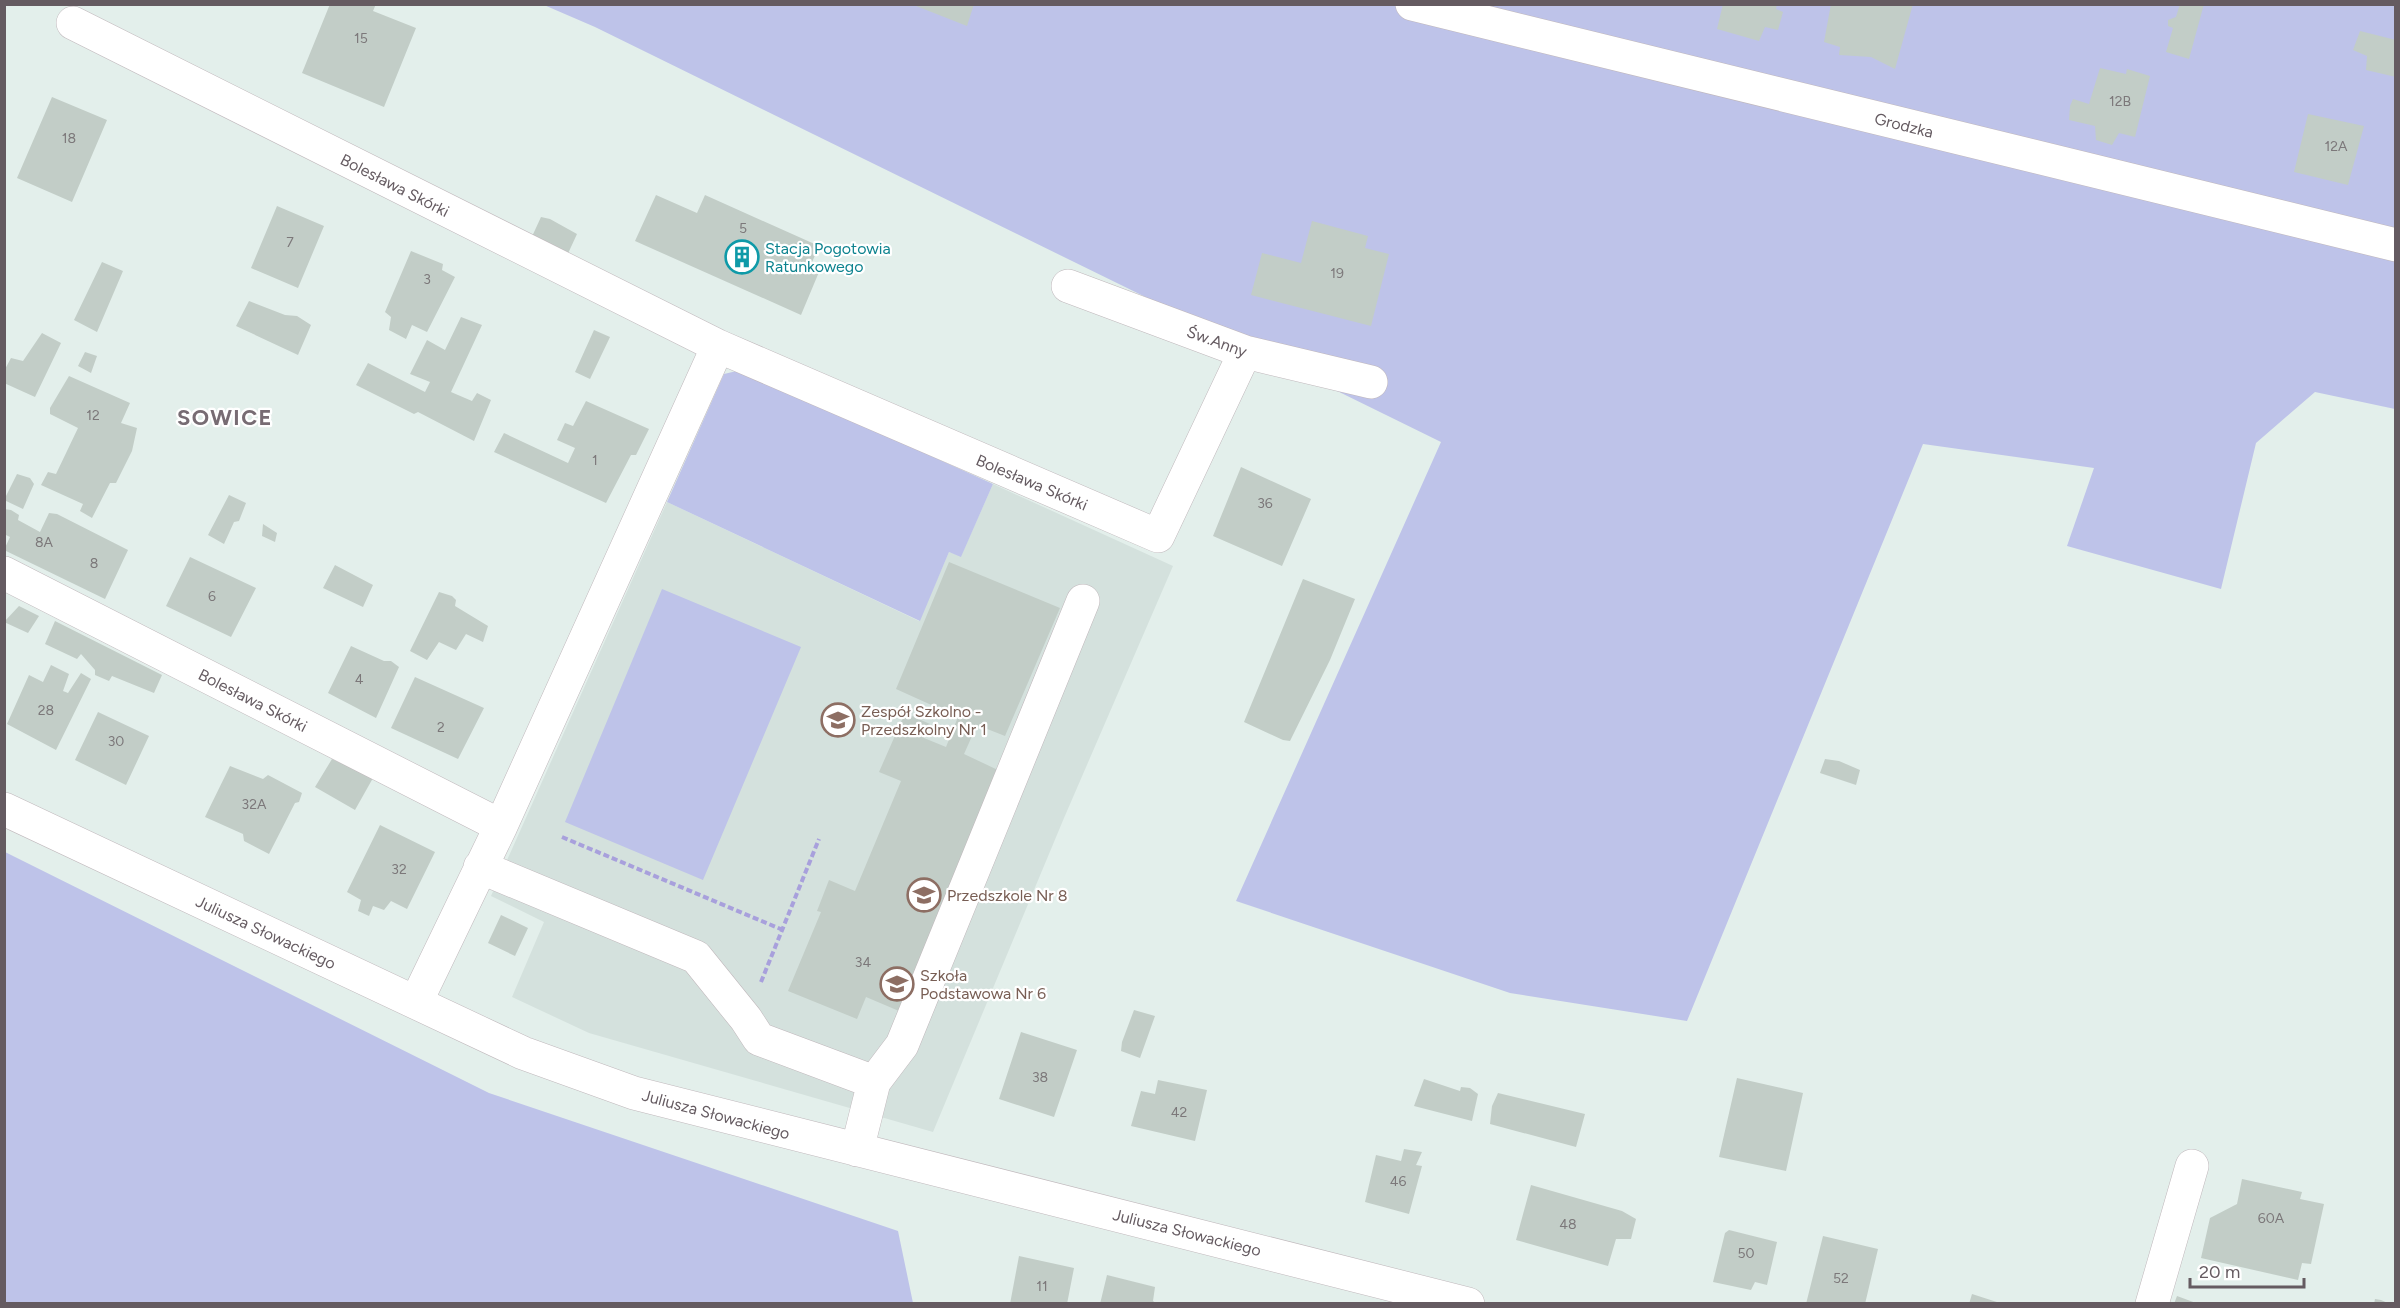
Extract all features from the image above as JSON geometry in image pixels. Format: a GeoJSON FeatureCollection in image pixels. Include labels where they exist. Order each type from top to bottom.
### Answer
{"type":"FeatureCollection","features":[{"type":"Feature","properties":{"kind":"street","name":"Grodzka"},"geometry":{"type":"LineString","coordinates":[[1412,4],[2396,245]]}},
{"type":"Feature","properties":{"kind":"street","name":"Bolesława Skórki"},"geometry":{"type":"LineString","coordinates":[[73,23],[718,346],[1158,536],[1245,352]]}},
{"type":"Feature","properties":{"kind":"street","name":"Św.Anny"},"geometry":{"type":"LineString","coordinates":[[1068,286],[1245,352],[1371,382]]}},
{"type":"Feature","properties":{"kind":"street"},"geometry":{"type":"LineString","coordinates":[[416,1002],[501,826],[718,346]]}},
{"type":"Feature","properties":{"kind":"street","name":"Bolesława Skórki"},"geometry":{"type":"LineString","coordinates":[[4,573],[501,826]]}},
{"type":"Feature","properties":{"kind":"street"},"geometry":{"type":"LineString","coordinates":[[857,1150],[874,1082],[903,1045],[1083,601]]}},
{"type":"Feature","properties":{"kind":"street","name":"Juliusza Słowackiego"},"geometry":{"type":"LineString","coordinates":[[4,809],[523,1053],[634,1093],[1254,1248],[1467,1304]]}},
{"type":"Feature","properties":{"kind":"street"},"geometry":{"type":"LineString","coordinates":[[480,867],[696,957],[746,1019],[759,1039],[874,1082]]}},
{"type":"Feature","properties":{"kind":"street"},"geometry":{"type":"LineString","coordinates":[[2152,1304],[2192,1166]]}},
{"type":"Feature","properties":{"kind":"path"},"geometry":{"type":"LineString","coordinates":[[562,837],[783,930]]}},
{"type":"Feature","properties":{"kind":"path"},"geometry":{"type":"LineString","coordinates":[[746,1019],[819,839]]}},
{"type":"Feature","properties":{"kind":"shaded area"},"geometry":{"type":"Polygon","coordinates":[[[544,5],[2395,5],[2395,409],[2315,392],[2256,443],[2221,589],[2067,546],[2094,468],[1923,444],[1687,1021],[1510,993],[1236,901],[1441,442],[595,27],[544,5]]]}},
{"type":"Feature","properties":{"kind":"shaded area"},"geometry":{"type":"Polygon","coordinates":[[[741,370],[993,484],[961,557],[949,552],[920,621],[667,502],[724,374],[741,370]]]}},
{"type":"Feature","properties":{"kind":"shaded area","name":"Zespół Szkolno - Przedszkolny Nr 1"},"geometry":{"type":"Polygon","coordinates":[[[993,484],[1173,566],[1064,818],[933,1132],[589,1033],[512,997],[544,922],[491,896],[667,502],[919,621],[949,552],[961,556],[993,484]]]}},
{"type":"Feature","properties":{"kind":"shaded area"},"geometry":{"type":"Polygon","coordinates":[[[662,589],[801,647],[703,880],[565,822],[662,589]]]}},
{"type":"Feature","properties":{"kind":"shaded area"},"geometry":{"type":"Polygon","coordinates":[[[5,852],[489,1093],[898,1231],[913,1303],[5,1303],[5,852]]]}},
{"type":"Feature","properties":{"kind":"building"},"geometry":{"type":"Polygon","coordinates":[[[330,4],[376,4],[373,11],[416,28],[384,107],[302,73],[330,4]]]}},
{"type":"Feature","properties":{"kind":"building"},"geometry":{"type":"Polygon","coordinates":[[[911,4],[974,4],[967,26],[911,4]]]}},
{"type":"Feature","properties":{"kind":"building"},"geometry":{"type":"Polygon","coordinates":[[[1723,4],[1777,4],[1776,9],[1783,12],[1778,30],[1765,27],[1759,41],[1717,29],[1723,4]]]}},
{"type":"Feature","properties":{"kind":"building"},"geometry":{"type":"Polygon","coordinates":[[[1831,4],[1913,4],[1895,69],[1871,57],[1839,55],[1840,47],[1824,42],[1831,4]]]}},
{"type":"Feature","properties":{"kind":"building"},"geometry":{"type":"Polygon","coordinates":[[[2180,4],[2204,4],[2189,59],[2166,52],[2173,28],[2168,26],[2168,20],[2176,17],[2180,4]]]}},
{"type":"Feature","properties":{"kind":"building"},"geometry":{"type":"Polygon","coordinates":[[[2360,31],[2396,40],[2396,77],[2366,70],[2367,56],[2353,50],[2360,31]]]}},
{"type":"Feature","properties":{"kind":"building"},"geometry":{"type":"Polygon","coordinates":[[[2100,68],[2126,74],[2127,69],[2150,76],[2135,137],[2119,133],[2112,145],[2096,140],[2095,126],[2069,120],[2073,99],[2089,104],[2100,68]]]}},
{"type":"Feature","properties":{"kind":"building"},"geometry":{"type":"Polygon","coordinates":[[[52,97],[107,120],[72,202],[17,178],[52,97]]]}},
{"type":"Feature","properties":{"kind":"building"},"geometry":{"type":"Polygon","coordinates":[[[2308,114],[2364,126],[2348,185],[2294,172],[2308,114]]]}},
{"type":"Feature","properties":{"kind":"building","name":"Stacja Pogotowia Ratunkowego"},"geometry":{"type":"Polygon","coordinates":[[[656,195],[697,213],[705,195],[819,246],[810,267],[819,272],[801,315],[635,241],[656,195]]]}},
{"type":"Feature","properties":{"kind":"building"},"geometry":{"type":"Polygon","coordinates":[[[277,206],[324,226],[298,288],[251,268],[277,206]]]}},
{"type":"Feature","properties":{"kind":"building"},"geometry":{"type":"Polygon","coordinates":[[[541,217],[550,219],[577,234],[565,260],[529,243],[541,217]]]}},
{"type":"Feature","properties":{"kind":"building"},"geometry":{"type":"Polygon","coordinates":[[[1312,221],[1368,236],[1365,248],[1389,254],[1371,326],[1251,295],[1262,253],[1301,263],[1312,221]]]}},
{"type":"Feature","properties":{"kind":"building"},"geometry":{"type":"Polygon","coordinates":[[[411,251],[443,264],[442,270],[455,277],[427,332],[412,325],[406,339],[389,330],[391,317],[385,312],[411,251]]]}},
{"type":"Feature","properties":{"kind":"building"},"geometry":{"type":"Polygon","coordinates":[[[102,262],[123,271],[97,332],[74,320],[102,262]]]}},
{"type":"Feature","properties":{"kind":"building"},"geometry":{"type":"Polygon","coordinates":[[[249,301],[285,315],[297,316],[311,325],[298,355],[236,326],[249,301]]]}},
{"type":"Feature","properties":{"kind":"building"},"geometry":{"type":"Polygon","coordinates":[[[461,317],[482,325],[451,392],[472,401],[477,393],[491,400],[474,441],[418,412],[414,414],[356,385],[368,363],[425,392],[430,382],[410,374],[427,340],[445,350],[461,317]]]}},
{"type":"Feature","properties":{"kind":"building"},"geometry":{"type":"Polygon","coordinates":[[[594,330],[610,337],[590,379],[575,372],[594,330]]]}},
{"type":"Feature","properties":{"kind":"building"},"geometry":{"type":"Polygon","coordinates":[[[42,333],[61,343],[35,397],[4,383],[4,371],[11,358],[23,361],[42,333]]]}},
{"type":"Feature","properties":{"kind":"building"},"geometry":{"type":"Polygon","coordinates":[[[85,352],[97,356],[91,373],[78,366],[85,352]]]}},
{"type":"Feature","properties":{"kind":"building"},"geometry":{"type":"Polygon","coordinates":[[[69,376],[130,403],[121,423],[137,428],[132,451],[116,483],[110,483],[92,518],[80,511],[83,504],[41,485],[48,472],[56,474],[78,428],[50,414],[50,408],[69,376]]]}},
{"type":"Feature","properties":{"kind":"building"},"geometry":{"type":"Polygon","coordinates":[[[586,401],[649,429],[636,455],[631,455],[606,503],[494,452],[504,433],[568,463],[575,448],[557,440],[565,423],[573,426],[586,401]]]}},
{"type":"Feature","properties":{"kind":"building"},"geometry":{"type":"Polygon","coordinates":[[[1241,467],[1311,499],[1282,566],[1213,536],[1241,467]]]}},
{"type":"Feature","properties":{"kind":"building"},"geometry":{"type":"Polygon","coordinates":[[[17,474],[30,478],[34,484],[23,509],[4,500],[17,474]]]}},
{"type":"Feature","properties":{"kind":"building"},"geometry":{"type":"Polygon","coordinates":[[[229,495],[246,503],[239,521],[234,522],[224,544],[208,535],[229,495]]]}},
{"type":"Feature","properties":{"kind":"building"},"geometry":{"type":"Polygon","coordinates":[[[4,509],[19,515],[18,520],[40,532],[49,513],[57,514],[128,550],[105,599],[4,550],[10,537],[4,534],[4,509]]]}},
{"type":"Feature","properties":{"kind":"building"},"geometry":{"type":"Polygon","coordinates":[[[263,524],[277,533],[275,542],[262,536],[263,524]]]}},
{"type":"Feature","properties":{"kind":"building"},"geometry":{"type":"Polygon","coordinates":[[[190,557],[256,588],[231,637],[166,606],[190,557]]]}},
{"type":"Feature","properties":{"kind":"building"},"geometry":{"type":"Polygon","coordinates":[[[949,562],[1060,608],[1005,736],[977,725],[964,754],[1000,771],[899,1011],[866,997],[857,1019],[788,991],[821,912],[817,911],[829,880],[855,891],[901,781],[879,772],[905,713],[930,724],[924,738],[946,747],[958,717],[896,689],[949,562]]]}},
{"type":"Feature","properties":{"kind":"building"},"geometry":{"type":"Polygon","coordinates":[[[335,565],[373,585],[363,607],[323,588],[335,565]]]}},
{"type":"Feature","properties":{"kind":"building"},"geometry":{"type":"Polygon","coordinates":[[[1303,579],[1355,599],[1330,660],[1290,741],[1244,722],[1303,579]]]}},
{"type":"Feature","properties":{"kind":"building"},"geometry":{"type":"Polygon","coordinates":[[[439,592],[452,596],[456,600],[455,606],[488,626],[483,642],[466,634],[456,650],[439,642],[427,660],[410,651],[439,592]]]}},
{"type":"Feature","properties":{"kind":"building"},"geometry":{"type":"Polygon","coordinates":[[[19,606],[39,616],[28,633],[4,622],[19,606]]]}},
{"type":"Feature","properties":{"kind":"building"},"geometry":{"type":"Polygon","coordinates":[[[55,621],[162,675],[154,693],[112,676],[109,681],[95,675],[95,670],[81,654],[77,659],[45,644],[55,621]]]}},
{"type":"Feature","properties":{"kind":"building"},"geometry":{"type":"Polygon","coordinates":[[[351,646],[384,661],[391,661],[399,667],[376,718],[328,693],[351,646]]]}},
{"type":"Feature","properties":{"kind":"building"},"geometry":{"type":"Polygon","coordinates":[[[51,665],[69,674],[63,691],[68,693],[81,673],[91,679],[56,750],[7,724],[29,675],[43,682],[51,665]]]}},
{"type":"Feature","properties":{"kind":"building"},"geometry":{"type":"Polygon","coordinates":[[[415,677],[484,708],[458,759],[391,728],[415,677]]]}},
{"type":"Feature","properties":{"kind":"building"},"geometry":{"type":"Polygon","coordinates":[[[98,712],[149,736],[126,785],[75,760],[98,712]]]}},
{"type":"Feature","properties":{"kind":"building"},"geometry":{"type":"Polygon","coordinates":[[[332,759],[373,778],[355,810],[315,787],[332,759]]]}},
{"type":"Feature","properties":{"kind":"building"},"geometry":{"type":"Polygon","coordinates":[[[1825,759],[1839,761],[1860,770],[1856,785],[1820,773],[1825,759]]]}},
{"type":"Feature","properties":{"kind":"building"},"geometry":{"type":"Polygon","coordinates":[[[230,766],[263,779],[268,775],[302,793],[269,854],[244,841],[243,834],[205,817],[230,766]]]}},
{"type":"Feature","properties":{"kind":"building"},"geometry":{"type":"Polygon","coordinates":[[[380,825],[435,852],[407,909],[391,901],[384,910],[373,906],[369,916],[358,911],[361,900],[347,892],[380,825]]]}},
{"type":"Feature","properties":{"kind":"building"},"geometry":{"type":"Polygon","coordinates":[[[501,915],[528,928],[515,956],[488,943],[501,915]]]}},
{"type":"Feature","properties":{"kind":"building"},"geometry":{"type":"Polygon","coordinates":[[[1134,1010],[1155,1016],[1140,1058],[1121,1051],[1134,1010]]]}},
{"type":"Feature","properties":{"kind":"building"},"geometry":{"type":"Polygon","coordinates":[[[1021,1032],[1077,1050],[1054,1117],[999,1099],[1021,1032]]]}},
{"type":"Feature","properties":{"kind":"building"},"geometry":{"type":"Polygon","coordinates":[[[1737,1078],[1803,1093],[1786,1171],[1719,1157],[1737,1078]]]}},
{"type":"Feature","properties":{"kind":"building"},"geometry":{"type":"Polygon","coordinates":[[[1424,1079],[1460,1091],[1461,1087],[1470,1088],[1478,1094],[1472,1121],[1414,1106],[1424,1079]]]}},
{"type":"Feature","properties":{"kind":"building"},"geometry":{"type":"Polygon","coordinates":[[[1158,1080],[1207,1090],[1195,1141],[1131,1126],[1141,1091],[1155,1094],[1158,1080]]]}},
{"type":"Feature","properties":{"kind":"building"},"geometry":{"type":"Polygon","coordinates":[[[1498,1093],[1585,1114],[1576,1147],[1490,1124],[1492,1106],[1498,1093]]]}},
{"type":"Feature","properties":{"kind":"building"},"geometry":{"type":"Polygon","coordinates":[[[1404,1149],[1422,1152],[1416,1165],[1422,1166],[1409,1214],[1365,1202],[1376,1155],[1401,1161],[1404,1149]]]}},
{"type":"Feature","properties":{"kind":"building"},"geometry":{"type":"Polygon","coordinates":[[[2242,1179],[2302,1192],[2300,1199],[2324,1204],[2311,1264],[2302,1263],[2298,1280],[2201,1258],[2210,1218],[2237,1204],[2242,1179]]]}},
{"type":"Feature","properties":{"kind":"building"},"geometry":{"type":"Polygon","coordinates":[[[1531,1185],[1622,1211],[1636,1219],[1631,1239],[1616,1239],[1608,1266],[1516,1240],[1531,1185]]]}},
{"type":"Feature","properties":{"kind":"building"},"geometry":{"type":"Polygon","coordinates":[[[1729,1230],[1777,1242],[1767,1285],[1755,1282],[1751,1290],[1713,1282],[1725,1233],[1729,1230]]]}},
{"type":"Feature","properties":{"kind":"building"},"geometry":{"type":"Polygon","coordinates":[[[1823,1236],[1878,1249],[1865,1304],[1806,1304],[1823,1236]]]}},
{"type":"Feature","properties":{"kind":"building"},"geometry":{"type":"Polygon","coordinates":[[[1019,1256],[1074,1268],[1067,1304],[1010,1304],[1019,1256]]]}},
{"type":"Feature","properties":{"kind":"building"},"geometry":{"type":"Polygon","coordinates":[[[1107,1275],[1155,1287],[1153,1301],[1157,1304],[1100,1304],[1107,1275]]]}},
{"type":"Feature","properties":{"kind":"building"},"geometry":{"type":"Polygon","coordinates":[[[1972,1294],[2000,1303],[2000,1304],[1969,1304],[1972,1294]]]}},
{"type":"Feature","properties":{"kind":"building"},"geometry":{"type":"Polygon","coordinates":[[[2177,1296],[2196,1303],[2196,1304],[2174,1304],[2177,1296]]]}},
{"type":"Feature","properties":{"kind":"building"},"geometry":{"type":"Polygon","coordinates":[[[2375,1299],[2381,1300],[2390,1304],[2374,1304],[2375,1299]]]}},
{"type":"Feature","properties":{"kind":"place","name":"Stacja Pogotowia Ratunkowego"},"geometry":{"type":"Point","coordinates":[742,257]}},
{"type":"Feature","properties":{"kind":"place","name":"Zespół Szkolno - Przedszkolny Nr 1"},"geometry":{"type":"Point","coordinates":[838,720]}},
{"type":"Feature","properties":{"kind":"place","name":"Przedszkole Nr 8"},"geometry":{"type":"Point","coordinates":[924,895]}},
{"type":"Feature","properties":{"kind":"place","name":"Szkoła Podstawowa Nr 6"},"geometry":{"type":"Point","coordinates":[897,984]}},
{"type":"Feature","properties":{"kind":"district","name":"SOWICE"},"geometry":{"type":"Point","coordinates":[225,417]}}]}
